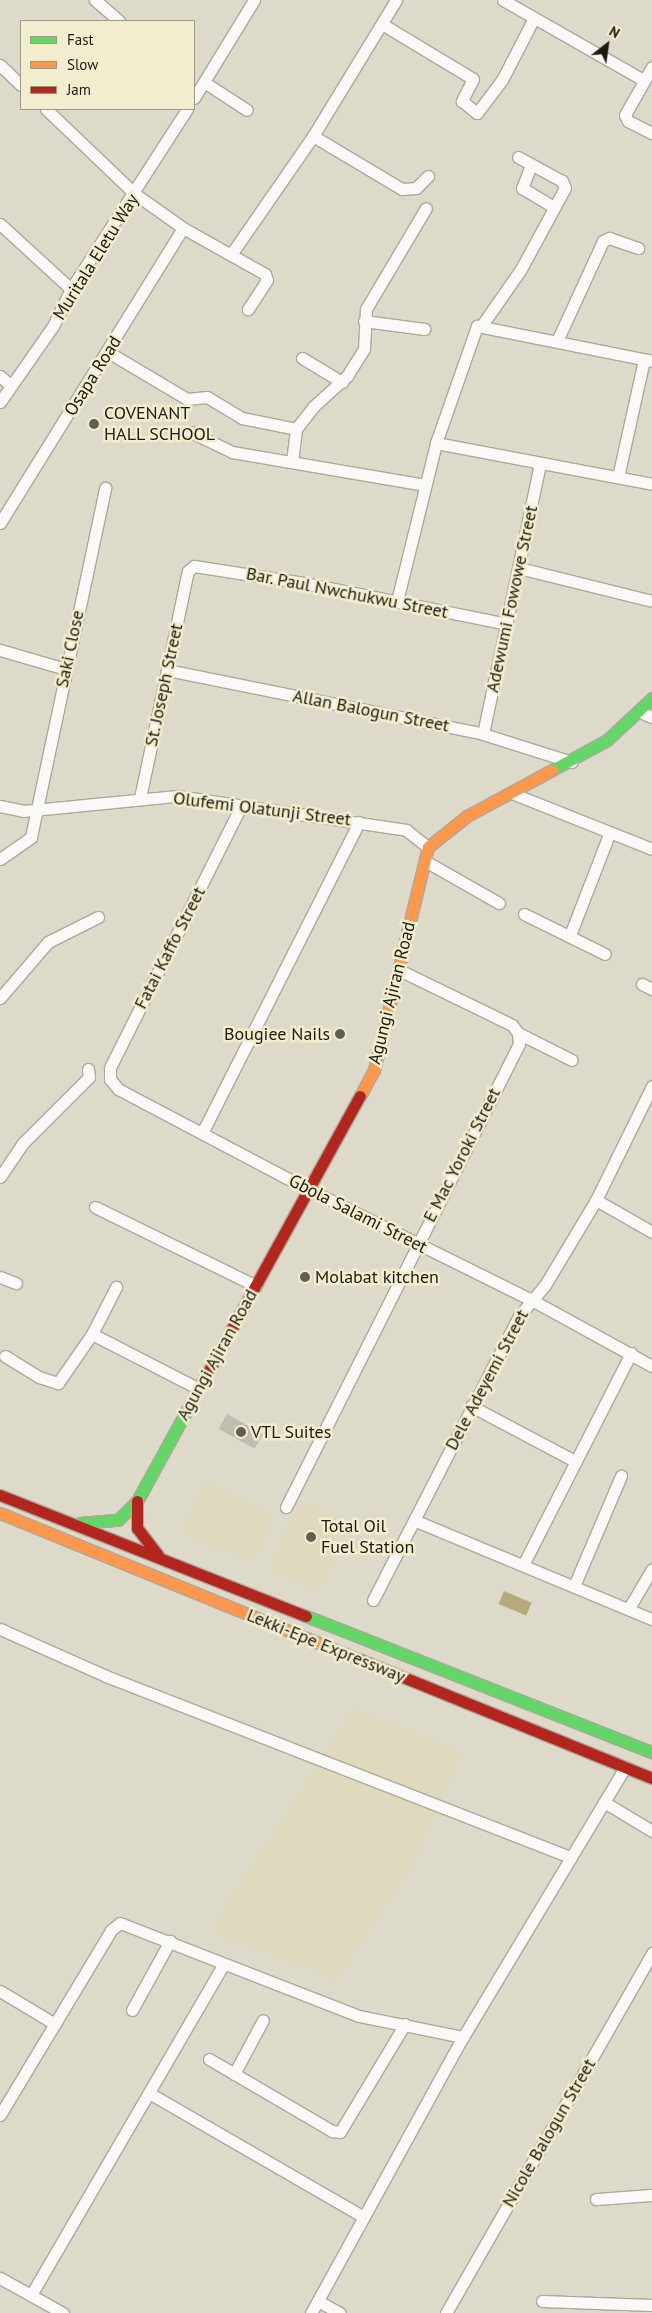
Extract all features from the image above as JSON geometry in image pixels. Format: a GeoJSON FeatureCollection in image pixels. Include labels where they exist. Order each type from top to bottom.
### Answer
{"type":"FeatureCollection","features":[{"type":"Feature","properties":{"kind":"main road"},"geometry":{"type":"LineString","coordinates":[[428,847],[467,816],[514,794],[572,762],[640,712],[652,698]]}},
{"type":"Feature","properties":{"kind":"main road","name":"Agungi Ajiran Road"},"geometry":{"type":"LineString","coordinates":[[137,1501],[374,1070],[428,847]]}},
{"type":"Feature","properties":{"kind":"main road","name":"Lekki-Epe Expressway"},"geometry":{"type":"LineString","coordinates":[[0,1495],[159,1556],[652,1752]]}},
{"type":"Feature","properties":{"kind":"main road"},"geometry":{"type":"LineString","coordinates":[[64,1521],[107,1523],[126,1516],[137,1501]]}},
{"type":"Feature","properties":{"kind":"main road"},"geometry":{"type":"LineString","coordinates":[[137,1501],[138,1528],[159,1556]]}},
{"type":"Feature","properties":{"kind":"main road","name":"Lekki-Epe Expressway"},"geometry":{"type":"LineString","coordinates":[[0,1513],[652,1778]]}},
{"type":"Feature","properties":{"kind":"street"},"geometry":{"type":"LineString","coordinates":[[95,0],[118,20]]}},
{"type":"Feature","properties":{"kind":"street"},"geometry":{"type":"LineString","coordinates":[[195,94],[254,0]]}},
{"type":"Feature","properties":{"kind":"street"},"geometry":{"type":"LineString","coordinates":[[232,253],[313,136],[396,0]]}},
{"type":"Feature","properties":{"kind":"street"},"geometry":{"type":"LineString","coordinates":[[503,0],[642,80]]}},
{"type":"Feature","properties":{"kind":"street"},"geometry":{"type":"LineString","coordinates":[[382,24],[473,79],[462,101],[477,113],[502,80],[534,18]]}},
{"type":"Feature","properties":{"kind":"street"},"geometry":{"type":"LineString","coordinates":[[1,67],[20,84]]}},
{"type":"Feature","properties":{"kind":"street"},"geometry":{"type":"LineString","coordinates":[[652,67],[642,80],[625,115],[628,120],[652,133]]}},
{"type":"Feature","properties":{"kind":"street"},"geometry":{"type":"LineString","coordinates":[[204,82],[247,110]]}},
{"type":"Feature","properties":{"kind":"street"},"geometry":{"type":"LineString","coordinates":[[47,110],[135,194],[183,228],[232,253],[265,274],[267,280],[248,309]]}},
{"type":"Feature","properties":{"kind":"street","name":"Muritala Eletu Way"},"geometry":{"type":"LineString","coordinates":[[0,402],[10,385],[53,326],[71,289],[135,194],[187,110]]}},
{"type":"Feature","properties":{"kind":"street"},"geometry":{"type":"LineString","coordinates":[[313,136],[402,189],[416,188],[428,176]]}},
{"type":"Feature","properties":{"kind":"street"},"geometry":{"type":"LineString","coordinates":[[397,601],[436,442],[472,332],[482,325],[521,270],[565,184],[518,157]]}},
{"type":"Feature","properties":{"kind":"street"},"geometry":{"type":"LineString","coordinates":[[531,165],[522,188],[554,207]]}},
{"type":"Feature","properties":{"kind":"street"},"geometry":{"type":"LineString","coordinates":[[292,462],[296,429],[314,406],[342,382],[364,350],[366,309],[426,208]]}},
{"type":"Feature","properties":{"kind":"street"},"geometry":{"type":"LineString","coordinates":[[0,224],[71,289]]}},
{"type":"Feature","properties":{"kind":"street","name":"Osapa Road"},"geometry":{"type":"LineString","coordinates":[[0,523],[108,352],[183,228]]}},
{"type":"Feature","properties":{"kind":"street"},"geometry":{"type":"LineString","coordinates":[[557,341],[598,247],[609,238],[638,248]]}},
{"type":"Feature","properties":{"kind":"street"},"geometry":{"type":"LineString","coordinates":[[364,321],[424,329]]}},
{"type":"Feature","properties":{"kind":"street"},"geometry":{"type":"LineString","coordinates":[[482,325],[648,361],[618,477]]}},
{"type":"Feature","properties":{"kind":"street"},"geometry":{"type":"LineString","coordinates":[[108,352],[187,399],[207,397],[242,418],[296,429]]}},
{"type":"Feature","properties":{"kind":"street"},"geometry":{"type":"LineString","coordinates":[[302,358],[342,382]]}},
{"type":"Feature","properties":{"kind":"street"},"geometry":{"type":"LineString","coordinates":[[0,376],[10,385]]}},
{"type":"Feature","properties":{"kind":"street"},"geometry":{"type":"LineString","coordinates":[[191,432],[232,452],[425,485]]}},
{"type":"Feature","properties":{"kind":"street"},"geometry":{"type":"LineString","coordinates":[[436,442],[540,464],[652,484]]}},
{"type":"Feature","properties":{"kind":"street","name":"Adewumi Fowowe Street"},"geometry":{"type":"LineString","coordinates":[[483,734],[540,464]]}},
{"type":"Feature","properties":{"kind":"street","name":"Saki Close"},"geometry":{"type":"LineString","coordinates":[[0,858],[29,842],[105,488]]}},
{"type":"Feature","properties":{"kind":"street","name":"Bar. Paul Nwchukwu Street"},"geometry":{"type":"LineString","coordinates":[[188,571],[202,566],[397,601],[506,624]]}},
{"type":"Feature","properties":{"kind":"street"},"geometry":{"type":"LineString","coordinates":[[519,568],[652,601]]}},
{"type":"Feature","properties":{"kind":"street","name":"St. Joseph Street"},"geometry":{"type":"LineString","coordinates":[[140,798],[188,571]]}},
{"type":"Feature","properties":{"kind":"street"},"geometry":{"type":"LineString","coordinates":[[0,650],[66,669]]}},
{"type":"Feature","properties":{"kind":"street","name":"Allan Balogun Street"},"geometry":{"type":"LineString","coordinates":[[167,670],[483,734],[572,762]]}},
{"type":"Feature","properties":{"kind":"street"},"geometry":{"type":"LineString","coordinates":[[640,712],[652,717]]}},
{"type":"Feature","properties":{"kind":"street"},"geometry":{"type":"LineString","coordinates":[[514,794],[652,849]]}},
{"type":"Feature","properties":{"kind":"street","name":"Olufemi Olatunji Street"},"geometry":{"type":"LineString","coordinates":[[0,806],[35,811],[140,798],[177,796],[360,822],[413,832],[428,847]]}},
{"type":"Feature","properties":{"kind":"street","name":"Fatai Kaffo Street"},"geometry":{"type":"LineString","coordinates":[[118,1089],[110,1080],[110,1068],[241,806]]}},
{"type":"Feature","properties":{"kind":"street"},"geometry":{"type":"LineString","coordinates":[[202,1131],[360,822]]}},
{"type":"Feature","properties":{"kind":"street"},"geometry":{"type":"LineString","coordinates":[[570,935],[610,832]]}},
{"type":"Feature","properties":{"kind":"street"},"geometry":{"type":"LineString","coordinates":[[425,861],[499,903]]}},
{"type":"Feature","properties":{"kind":"street"},"geometry":{"type":"LineString","coordinates":[[524,914],[570,935],[605,954]]}},
{"type":"Feature","properties":{"kind":"street"},"geometry":{"type":"LineString","coordinates":[[0,998],[48,942],[98,916]]}},
{"type":"Feature","properties":{"kind":"street"},"geometry":{"type":"LineString","coordinates":[[399,970],[512,1025],[518,1038],[572,1060]]}},
{"type":"Feature","properties":{"kind":"street","name":"E Mac Yoroki Street"},"geometry":{"type":"LineString","coordinates":[[286,1507],[418,1246],[518,1038]]}},
{"type":"Feature","properties":{"kind":"street"},"geometry":{"type":"LineString","coordinates":[[0,1177],[22,1144],[89,1077],[88,1069]]}},
{"type":"Feature","properties":{"kind":"street","name":"Gbola Salami Street"},"geometry":{"type":"LineString","coordinates":[[118,1089],[202,1131],[418,1246],[530,1299],[652,1366]]}},
{"type":"Feature","properties":{"kind":"street","name":"Dele Adeyemi Street"},"geometry":{"type":"LineString","coordinates":[[373,1600],[416,1521],[471,1406],[530,1299],[545,1286],[596,1200],[651,1091]]}},
{"type":"Feature","properties":{"kind":"street"},"geometry":{"type":"LineString","coordinates":[[596,1200],[652,1232]]}},
{"type":"Feature","properties":{"kind":"street"},"geometry":{"type":"LineString","coordinates":[[95,1207],[256,1286]]}},
{"type":"Feature","properties":{"kind":"street"},"geometry":{"type":"LineString","coordinates":[[0,1277],[16,1284]]}},
{"type":"Feature","properties":{"kind":"street"},"geometry":{"type":"LineString","coordinates":[[5,1356],[39,1377],[58,1383],[92,1334],[116,1288]]}},
{"type":"Feature","properties":{"kind":"street"},"geometry":{"type":"LineString","coordinates":[[92,1334],[198,1388]]}},
{"type":"Feature","properties":{"kind":"street"},"geometry":{"type":"LineString","coordinates":[[523,1565],[631,1353]]}},
{"type":"Feature","properties":{"kind":"street"},"geometry":{"type":"LineString","coordinates":[[471,1406],[575,1461]]}},
{"type":"Feature","properties":{"kind":"street"},"geometry":{"type":"LineString","coordinates":[[574,1586],[621,1476]]}},
{"type":"Feature","properties":{"kind":"street"},"geometry":{"type":"LineString","coordinates":[[416,1521],[652,1619]]}},
{"type":"Feature","properties":{"kind":"street"},"geometry":{"type":"LineString","coordinates":[[629,1608],[652,1569]]}},
{"type":"Feature","properties":{"kind":"street"},"geometry":{"type":"LineString","coordinates":[[0,1629],[106,1676],[571,1856]]}},
{"type":"Feature","properties":{"kind":"street"},"geometry":{"type":"LineString","coordinates":[[310,2313],[463,2037],[625,1767]]}},
{"type":"Feature","properties":{"kind":"street"},"geometry":{"type":"LineString","coordinates":[[604,1802],[652,1831]]}},
{"type":"Feature","properties":{"kind":"street"},"geometry":{"type":"LineString","coordinates":[[0,2115],[116,1926],[120,1923],[133,1926],[224,1964],[359,2016],[463,2037]]}},
{"type":"Feature","properties":{"kind":"street"},"geometry":{"type":"LineString","coordinates":[[132,2010],[170,1941]]}},
{"type":"Feature","properties":{"kind":"street","name":"Nicole Balogun Street"},"geometry":{"type":"LineString","coordinates":[[446,2313],[652,1953]]}},
{"type":"Feature","properties":{"kind":"street"},"geometry":{"type":"LineString","coordinates":[[31,2295],[224,1964]]}},
{"type":"Feature","properties":{"kind":"street"},"geometry":{"type":"LineString","coordinates":[[0,1991],[55,2024]]}},
{"type":"Feature","properties":{"kind":"street"},"geometry":{"type":"LineString","coordinates":[[234,2074],[263,2020]]}},
{"type":"Feature","properties":{"kind":"street"},"geometry":{"type":"LineString","coordinates":[[209,2059],[332,2131],[340,2132],[405,2024]]}},
{"type":"Feature","properties":{"kind":"street"},"geometry":{"type":"LineString","coordinates":[[149,2093],[364,2217]]}},
{"type":"Feature","properties":{"kind":"street"},"geometry":{"type":"LineString","coordinates":[[596,2199],[652,2195]]}},
{"type":"Feature","properties":{"kind":"street"},"geometry":{"type":"LineString","coordinates":[[0,2278],[31,2295],[50,2310],[63,2313]]}},
{"type":"Feature","properties":{"kind":"street"},"geometry":{"type":"LineString","coordinates":[[318,2300],[340,2313]]}},
{"type":"Feature","properties":{"kind":"street"},"geometry":{"type":"LineString","coordinates":[[542,2301],[652,2305]]}},
{"type":"Feature","properties":{"kind":"shaded area"},"geometry":{"type":"Polygon","coordinates":[[[208,1481],[274,1515],[253,1562],[181,1533],[208,1481]]]}},
{"type":"Feature","properties":{"kind":"shaded area","name":"Total Oil Fuel Station"},"geometry":{"type":"Polygon","coordinates":[[[302,1500],[346,1523],[333,1547],[339,1550],[318,1591],[269,1568],[302,1500]]]}},
{"type":"Feature","properties":{"kind":"shaded area"},"geometry":{"type":"Polygon","coordinates":[[[504,1591],[532,1603],[526,1616],[499,1604],[504,1591]]]}},
{"type":"Feature","properties":{"kind":"shaded area"},"geometry":{"type":"Polygon","coordinates":[[[354,1708],[462,1752],[414,1861],[338,1980],[210,1931],[354,1708]]]}},
{"type":"Feature","properties":{"kind":"building","name":"VTL Suites"},"geometry":{"type":"Polygon","coordinates":[[[227,1414],[263,1434],[255,1449],[219,1429],[227,1414]]]}},
{"type":"Feature","properties":{"kind":"traffic: fast"},"geometry":{"type":"LineString","coordinates":[[552,770],[607,740],[652,698]]}},
{"type":"Feature","properties":{"kind":"traffic: fast"},"geometry":{"type":"LineString","coordinates":[[80,1523],[118,1520],[137,1501],[208,1372]]}},
{"type":"Feature","properties":{"kind":"traffic: fast"},"geometry":{"type":"LineString","coordinates":[[306,1616],[652,1752]]}},
{"type":"Feature","properties":{"kind":"traffic: slow"},"geometry":{"type":"LineString","coordinates":[[360,1096],[374,1070],[428,847],[467,816],[552,770]]}},
{"type":"Feature","properties":{"kind":"traffic: slow"},"geometry":{"type":"LineString","coordinates":[[0,1513],[361,1660]]}},
{"type":"Feature","properties":{"kind":"traffic: jam"},"geometry":{"type":"LineString","coordinates":[[208,1372],[360,1096]]}},
{"type":"Feature","properties":{"kind":"traffic: jam"},"geometry":{"type":"LineString","coordinates":[[0,1495],[306,1616]]}},
{"type":"Feature","properties":{"kind":"traffic: jam"},"geometry":{"type":"LineString","coordinates":[[137,1501],[137,1528],[158,1555]]}},
{"type":"Feature","properties":{"kind":"traffic: jam"},"geometry":{"type":"LineString","coordinates":[[361,1660],[652,1778]]}},
{"type":"Feature","properties":{"kind":"place","name":"COVENANT HALL SCHOOL"},"geometry":{"type":"Point","coordinates":[94,424]}},
{"type":"Feature","properties":{"kind":"place","name":"Bougiee Nails"},"geometry":{"type":"Point","coordinates":[340,1034]}},
{"type":"Feature","properties":{"kind":"place","name":"Molabat kitchen"},"geometry":{"type":"Point","coordinates":[305,1277]}},
{"type":"Feature","properties":{"kind":"place","name":"VTL Suites"},"geometry":{"type":"Point","coordinates":[241,1432]}},
{"type":"Feature","properties":{"kind":"place","name":"Total Oil Fuel Station"},"geometry":{"type":"Point","coordinates":[311,1537]}}]}
